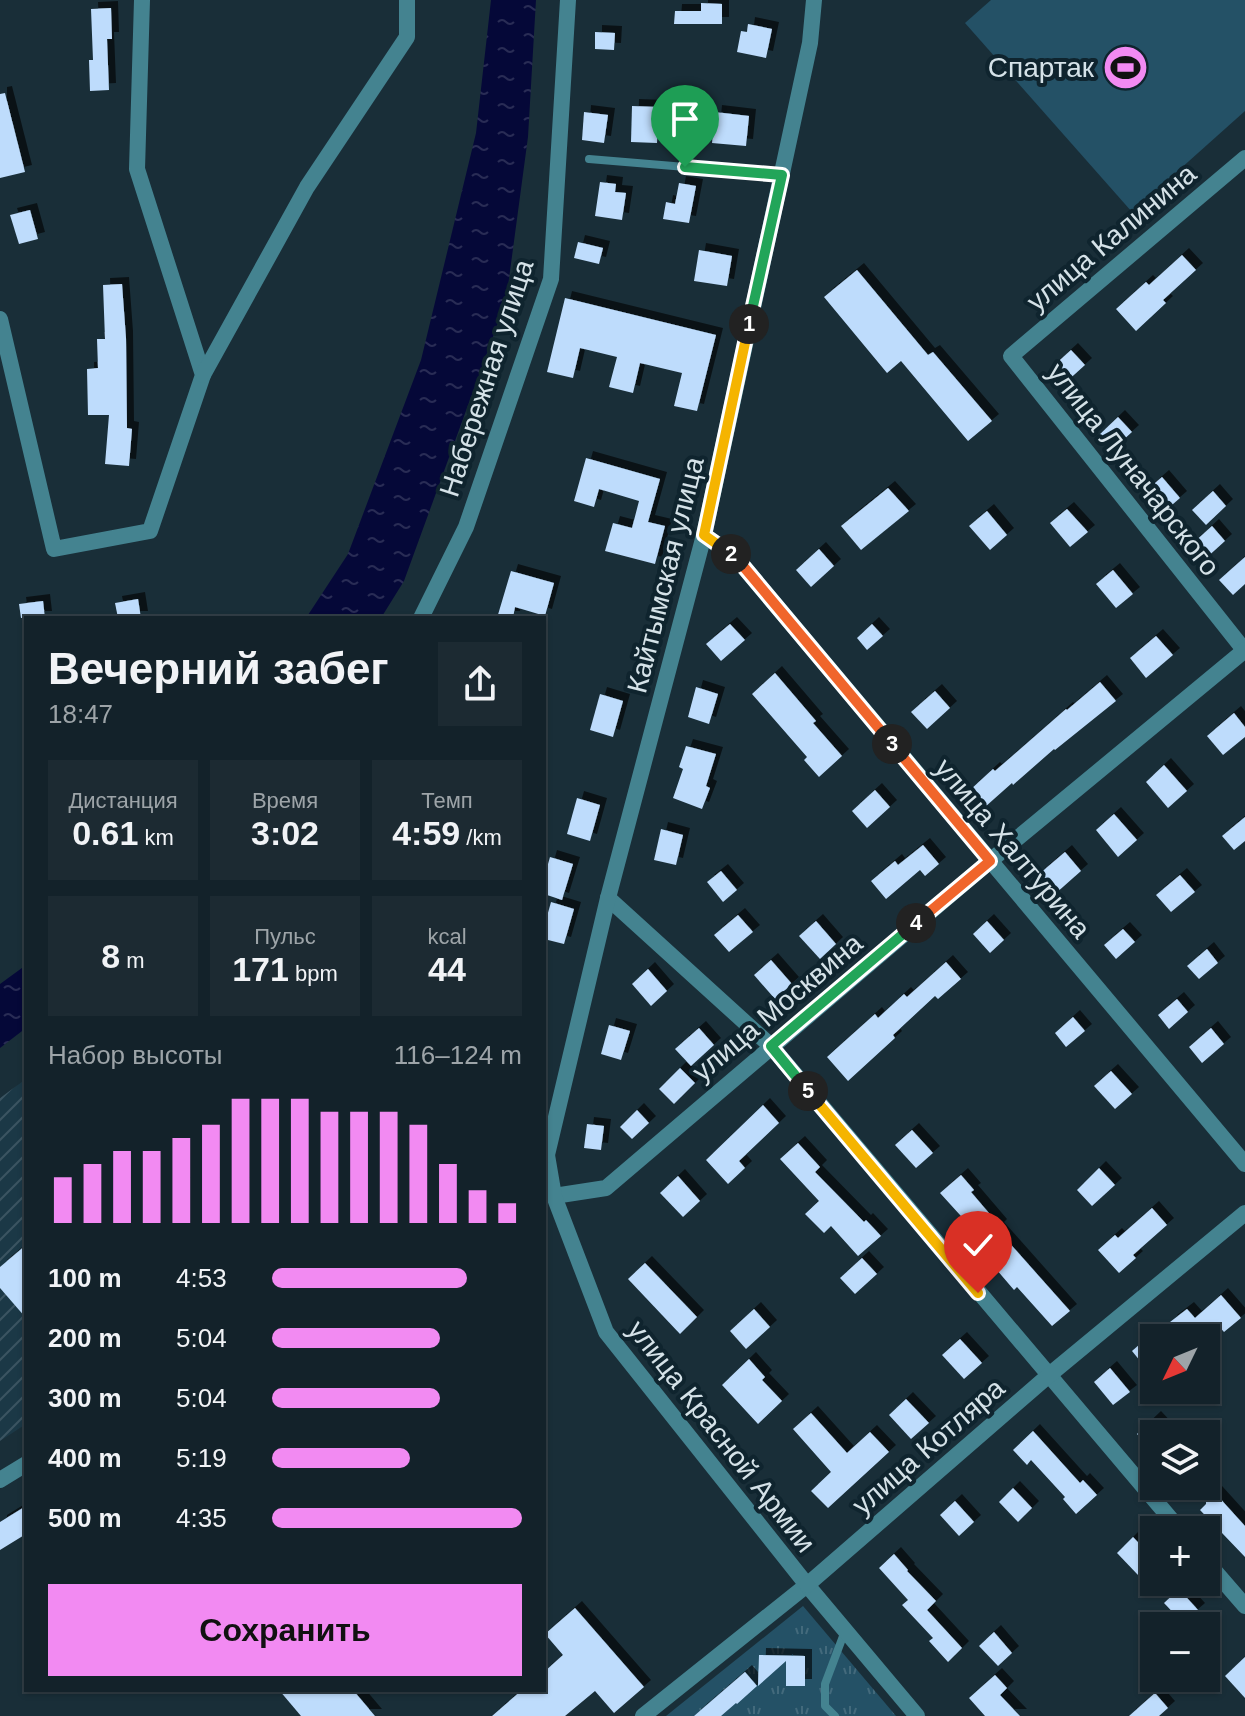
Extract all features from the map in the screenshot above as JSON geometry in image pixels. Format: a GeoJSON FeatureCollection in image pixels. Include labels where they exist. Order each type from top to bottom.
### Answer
{"type":"FeatureCollection","features":[{"type":"Feature","properties":{"kind":"street"},"geometry":{"type":"LineString","coordinates":[[142,0],[137,169],[203,375]]}},
{"type":"Feature","properties":{"kind":"street"},"geometry":{"type":"LineString","coordinates":[[0,319],[54,549],[150,531],[203,375],[307,187],[407,37],[407,0]]}},
{"type":"Feature","properties":{"kind":"street","name":"Набережная улица"},"geometry":{"type":"LineString","coordinates":[[422,616],[466,527],[551,279],[568,0]]}},
{"type":"Feature","properties":{"kind":"street","name":"Кайтымская улица"},"geometry":{"type":"LineString","coordinates":[[546,1156],[608,898],[704,535],[810,43],[814,0]]}},
{"type":"Feature","properties":{"kind":"street","name":"улица Калинина"},"geometry":{"type":"LineString","coordinates":[[1011,356],[1244,161]]}},
{"type":"Feature","properties":{"kind":"street","name":"улица Луначарского"},"geometry":{"type":"LineString","coordinates":[[1011,356],[1245,650]]}},
{"type":"Feature","properties":{"kind":"street","name":"улица Халтурина"},"geometry":{"type":"LineString","coordinates":[[704,535],[738,560],[1245,1164]]}},
{"type":"Feature","properties":{"kind":"street","name":"улица Москвина"},"geometry":{"type":"LineString","coordinates":[[554,1196],[606,1188],[990,861],[1245,650]]}},
{"type":"Feature","properties":{"kind":"street"},"geometry":{"type":"LineString","coordinates":[[608,898],[771,1046],[1168,1516]]}},
{"type":"Feature","properties":{"kind":"street","name":"улица Красной Армии"},"geometry":{"type":"LineString","coordinates":[[546,1156],[554,1196],[606,1332],[807,1585],[917,1716]]}},
{"type":"Feature","properties":{"kind":"street","name":"улица Котляра"},"geometry":{"type":"LineString","coordinates":[[643,1716],[807,1585],[1048,1376],[1245,1213]]}},
{"type":"Feature","properties":{"kind":"street"},"geometry":{"type":"LineString","coordinates":[[0,1480],[24,1465]]}},
{"type":"Feature","properties":{"kind":"street"},"geometry":{"type":"LineString","coordinates":[[1220,1577],[1245,1606]]}},
{"type":"Feature","properties":{"kind":"lane"},"geometry":{"type":"LineString","coordinates":[[589,159],[782,175]]}},
{"type":"Feature","properties":{"kind":"lane"},"geometry":{"type":"LineString","coordinates":[[835,1716],[825,1706],[825,1684],[845,1631]]}},
{"type":"Feature","properties":{"kind":"shaded area"},"geometry":{"type":"Polygon","coordinates":[[[24,1080],[24,1425],[0,1441],[0,1098],[24,1080]]]}},
{"type":"Feature","properties":{"kind":"green space","name":"Спартак"},"geometry":{"type":"Polygon","coordinates":[[[991,0],[1245,0],[1245,111],[1132,212],[965,23],[991,0]]]}},
{"type":"Feature","properties":{"kind":"green space"},"geometry":{"type":"Polygon","coordinates":[[[803,1606],[896,1716],[666,1716],[803,1606]]]}},
{"type":"Feature","properties":{"kind":"water"},"geometry":{"type":"Polygon","coordinates":[[[491,0],[536,0],[528,137],[506,301],[404,581],[382,616],[307,616],[348,554],[421,360],[476,133],[491,0]]]}},
{"type":"Feature","properties":{"kind":"water"},"geometry":{"type":"Polygon","coordinates":[[[24,966],[24,1030],[0,1048],[0,984],[24,966]]]}},
{"type":"Feature","properties":{"kind":"building"},"geometry":{"type":"Polygon","coordinates":[[[701,3],[722,4],[722,24],[674,24],[675,11],[701,11],[701,3]]]}},
{"type":"Feature","properties":{"kind":"building"},"geometry":{"type":"Polygon","coordinates":[[[111,8],[112,39],[107,39],[109,90],[90,91],[89,60],[93,60],[91,9],[111,8]]]}},
{"type":"Feature","properties":{"kind":"building"},"geometry":{"type":"Polygon","coordinates":[[[748,24],[772,29],[766,58],[737,52],[741,31],[747,32],[748,24]]]}},
{"type":"Feature","properties":{"kind":"building"},"geometry":{"type":"Polygon","coordinates":[[[595,32],[615,33],[614,50],[595,49],[595,32]]]}},
{"type":"Feature","properties":{"kind":"building"},"geometry":{"type":"Polygon","coordinates":[[[5,93],[25,172],[0,178],[0,94],[5,93]]]}},
{"type":"Feature","properties":{"kind":"building"},"geometry":{"type":"Polygon","coordinates":[[[632,106],[659,107],[657,143],[631,142],[632,106]]]}},
{"type":"Feature","properties":{"kind":"building"},"geometry":{"type":"Polygon","coordinates":[[[584,112],[608,115],[604,143],[582,140],[584,112]]]}},
{"type":"Feature","properties":{"kind":"building"},"geometry":{"type":"Polygon","coordinates":[[[715,112],[749,116],[746,146],[712,143],[715,112]]]}},
{"type":"Feature","properties":{"kind":"building"},"geometry":{"type":"Polygon","coordinates":[[[600,182],[616,184],[615,192],[626,193],[622,220],[595,216],[600,182]]]}},
{"type":"Feature","properties":{"kind":"building"},"geometry":{"type":"Polygon","coordinates":[[[679,183],[696,186],[689,223],[663,219],[666,202],[675,204],[679,183]]]}},
{"type":"Feature","properties":{"kind":"building"},"geometry":{"type":"Polygon","coordinates":[[[30,210],[38,239],[19,244],[10,215],[30,210]]]}},
{"type":"Feature","properties":{"kind":"building"},"geometry":{"type":"Polygon","coordinates":[[[578,242],[603,248],[599,264],[574,258],[578,242]]]}},
{"type":"Feature","properties":{"kind":"building"},"geometry":{"type":"Polygon","coordinates":[[[699,250],[732,256],[727,286],[694,281],[699,250]]]}},
{"type":"Feature","properties":{"kind":"building"},"geometry":{"type":"Polygon","coordinates":[[[1182,255],[1196,270],[1163,300],[1166,303],[1136,331],[1116,309],[1182,255]]]}},
{"type":"Feature","properties":{"kind":"building"},"geometry":{"type":"Polygon","coordinates":[[[857,270],[928,355],[933,352],[992,421],[968,441],[901,361],[887,373],[824,297],[857,270]]]}},
{"type":"Feature","properties":{"kind":"building"},"geometry":{"type":"Polygon","coordinates":[[[122,284],[127,428],[132,429],[129,466],[105,464],[109,415],[88,415],[87,369],[98,368],[97,339],[105,339],[103,285],[122,284]]]}},
{"type":"Feature","properties":{"kind":"building"},"geometry":{"type":"Polygon","coordinates":[[[565,298],[716,335],[697,411],[674,406],[682,373],[640,363],[633,393],[609,387],[617,357],[580,348],[573,378],[547,372],[565,298]]]}},
{"type":"Feature","properties":{"kind":"building"},"geometry":{"type":"Polygon","coordinates":[[[1071,350],[1085,365],[1064,384],[1050,369],[1071,350]]]}},
{"type":"Feature","properties":{"kind":"building"},"geometry":{"type":"Polygon","coordinates":[[[1118,417],[1132,432],[1111,451],[1098,436],[1118,417]]]}},
{"type":"Feature","properties":{"kind":"building"},"geometry":{"type":"Polygon","coordinates":[[[586,458],[660,479],[648,522],[665,526],[655,564],[605,551],[613,523],[632,528],[639,501],[599,489],[594,507],[574,501],[586,458]]]}},
{"type":"Feature","properties":{"kind":"building"},"geometry":{"type":"Polygon","coordinates":[[[1162,477],[1180,498],[1165,511],[1147,490],[1162,477]]]}},
{"type":"Feature","properties":{"kind":"building"},"geometry":{"type":"Polygon","coordinates":[[[888,488],[909,511],[861,550],[841,526],[888,488]]]}},
{"type":"Feature","properties":{"kind":"building"},"geometry":{"type":"Polygon","coordinates":[[[1213,491],[1226,506],[1206,525],[1192,510],[1213,491]]]}},
{"type":"Feature","properties":{"kind":"building"},"geometry":{"type":"Polygon","coordinates":[[[1067,509],[1088,532],[1070,547],[1050,523],[1067,509]]]}},
{"type":"Feature","properties":{"kind":"building"},"geometry":{"type":"Polygon","coordinates":[[[987,511],[1007,535],[990,550],[969,526],[987,511]]]}},
{"type":"Feature","properties":{"kind":"building"},"geometry":{"type":"Polygon","coordinates":[[[1212,526],[1225,541],[1204,560],[1191,545],[1212,526]]]}},
{"type":"Feature","properties":{"kind":"building"},"geometry":{"type":"Polygon","coordinates":[[[819,549],[834,566],[811,587],[796,570],[819,549]]]}},
{"type":"Feature","properties":{"kind":"building"},"geometry":{"type":"Polygon","coordinates":[[[1245,557],[1245,584],[1233,595],[1219,580],[1245,557]]]}},
{"type":"Feature","properties":{"kind":"building"},"geometry":{"type":"Polygon","coordinates":[[[1113,570],[1133,594],[1116,608],[1096,584],[1113,570]]]}},
{"type":"Feature","properties":{"kind":"building"},"geometry":{"type":"Polygon","coordinates":[[[511,571],[554,583],[545,616],[515,607],[513,616],[498,616],[511,571]]]}},
{"type":"Feature","properties":{"kind":"building"},"geometry":{"type":"Polygon","coordinates":[[[138,599],[141,616],[118,616],[115,603],[138,599]]]}},
{"type":"Feature","properties":{"kind":"building"},"geometry":{"type":"Polygon","coordinates":[[[43,601],[45,616],[21,618],[19,604],[43,601]]]}},
{"type":"Feature","properties":{"kind":"building"},"geometry":{"type":"Polygon","coordinates":[[[730,624],[745,640],[721,661],[706,644],[730,624]]]}},
{"type":"Feature","properties":{"kind":"building"},"geometry":{"type":"Polygon","coordinates":[[[872,624],[883,636],[867,650],[857,638],[872,624]]]}},
{"type":"Feature","properties":{"kind":"building"},"geometry":{"type":"Polygon","coordinates":[[[1156,636],[1173,655],[1146,678],[1130,658],[1156,636]]]}},
{"type":"Feature","properties":{"kind":"building"},"geometry":{"type":"Polygon","coordinates":[[[775,673],[842,756],[819,777],[804,760],[807,757],[752,694],[775,673]]]}},
{"type":"Feature","properties":{"kind":"building"},"geometry":{"type":"Polygon","coordinates":[[[1100,682],[1116,701],[985,807],[970,790],[1100,682]]]}},
{"type":"Feature","properties":{"kind":"building"},"geometry":{"type":"Polygon","coordinates":[[[696,687],[718,694],[709,724],[688,717],[696,687]]]}},
{"type":"Feature","properties":{"kind":"building"},"geometry":{"type":"Polygon","coordinates":[[[935,691],[950,708],[927,729],[911,712],[935,691]]]}},
{"type":"Feature","properties":{"kind":"building"},"geometry":{"type":"Polygon","coordinates":[[[600,694],[623,701],[613,737],[590,730],[600,694]]]}},
{"type":"Feature","properties":{"kind":"building"},"geometry":{"type":"Polygon","coordinates":[[[1234,713],[1245,727],[1245,737],[1223,755],[1207,736],[1234,713]]]}},
{"type":"Feature","properties":{"kind":"building"},"geometry":{"type":"Polygon","coordinates":[[[686,746],[716,754],[706,786],[710,788],[702,809],[673,798],[683,769],[679,767],[686,746]]]}},
{"type":"Feature","properties":{"kind":"building"},"geometry":{"type":"Polygon","coordinates":[[[1164,765],[1187,791],[1168,808],[1146,782],[1164,765]]]}},
{"type":"Feature","properties":{"kind":"building"},"geometry":{"type":"Polygon","coordinates":[[[875,790],[890,807],[867,828],[852,811],[875,790]]]}},
{"type":"Feature","properties":{"kind":"building"},"geometry":{"type":"Polygon","coordinates":[[[577,798],[600,805],[590,841],[567,834],[577,798]]]}},
{"type":"Feature","properties":{"kind":"building"},"geometry":{"type":"Polygon","coordinates":[[[1114,814],[1137,840],[1118,857],[1096,830],[1114,814]]]}},
{"type":"Feature","properties":{"kind":"building"},"geometry":{"type":"Polygon","coordinates":[[[1245,817],[1245,841],[1234,850],[1222,836],[1245,817]]]}},
{"type":"Feature","properties":{"kind":"building"},"geometry":{"type":"Polygon","coordinates":[[[661,829],[683,835],[676,865],[654,860],[661,829]]]}},
{"type":"Feature","properties":{"kind":"building"},"geometry":{"type":"Polygon","coordinates":[[[923,845],[939,864],[925,876],[920,870],[886,899],[871,881],[895,861],[898,865],[923,845]]]}},
{"type":"Feature","properties":{"kind":"building"},"geometry":{"type":"Polygon","coordinates":[[[1065,852],[1081,871],[1055,894],[1038,875],[1065,852]]]}},
{"type":"Feature","properties":{"kind":"building"},"geometry":{"type":"Polygon","coordinates":[[[550,857],[573,864],[562,900],[546,895],[546,871],[550,857]]]}},
{"type":"Feature","properties":{"kind":"building"},"geometry":{"type":"Polygon","coordinates":[[[721,871],[737,890],[723,902],[707,882],[721,871]]]}},
{"type":"Feature","properties":{"kind":"building"},"geometry":{"type":"Polygon","coordinates":[[[1180,875],[1195,892],[1171,912],[1156,895],[1180,875]]]}},
{"type":"Feature","properties":{"kind":"building"},"geometry":{"type":"Polygon","coordinates":[[[551,902],[574,909],[564,944],[546,940],[546,920],[551,902]]]}},
{"type":"Feature","properties":{"kind":"building"},"geometry":{"type":"Polygon","coordinates":[[[738,915],[753,932],[729,952],[714,935],[738,915]]]}},
{"type":"Feature","properties":{"kind":"building"},"geometry":{"type":"Polygon","coordinates":[[[816,921],[836,944],[820,959],[799,936],[816,921]]]}},
{"type":"Feature","properties":{"kind":"building"},"geometry":{"type":"Polygon","coordinates":[[[987,921],[1004,940],[990,953],[973,934],[987,921]]]}},
{"type":"Feature","properties":{"kind":"building"},"geometry":{"type":"Polygon","coordinates":[[[1123,929],[1135,942],[1116,959],[1104,945],[1123,929]]]}},
{"type":"Feature","properties":{"kind":"building"},"geometry":{"type":"Polygon","coordinates":[[[1207,949],[1218,963],[1199,979],[1187,966],[1207,949]]]}},
{"type":"Feature","properties":{"kind":"building"},"geometry":{"type":"Polygon","coordinates":[[[771,960],[792,984],[775,999],[754,975],[771,960]]]}},
{"type":"Feature","properties":{"kind":"building"},"geometry":{"type":"Polygon","coordinates":[[[946,962],[961,979],[938,999],[935,996],[848,1081],[827,1057],[875,1014],[878,1018],[904,994],[907,997],[946,962]]]}},
{"type":"Feature","properties":{"kind":"building"},"geometry":{"type":"Polygon","coordinates":[[[648,969],[667,991],[651,1006],[632,984],[648,969]]]}},
{"type":"Feature","properties":{"kind":"building"},"geometry":{"type":"Polygon","coordinates":[[[1177,999],[1188,1012],[1169,1029],[1158,1015],[1177,999]]]}},
{"type":"Feature","properties":{"kind":"building"},"geometry":{"type":"Polygon","coordinates":[[[1073,1017],[1085,1031],[1066,1047],[1055,1033],[1073,1017]]]}},
{"type":"Feature","properties":{"kind":"building"},"geometry":{"type":"Polygon","coordinates":[[[609,1025],[630,1031],[621,1060],[601,1054],[609,1025]]]}},
{"type":"Feature","properties":{"kind":"building"},"geometry":{"type":"Polygon","coordinates":[[[699,1028],[714,1045],[691,1066],[675,1049],[699,1028]]]}},
{"type":"Feature","properties":{"kind":"building"},"geometry":{"type":"Polygon","coordinates":[[[1211,1028],[1224,1044],[1202,1063],[1189,1047],[1211,1028]]]}},
{"type":"Feature","properties":{"kind":"building"},"geometry":{"type":"Polygon","coordinates":[[[680,1068],[695,1083],[674,1104],[659,1089],[680,1068]]]}},
{"type":"Feature","properties":{"kind":"building"},"geometry":{"type":"Polygon","coordinates":[[[1111,1071],[1132,1094],[1115,1109],[1094,1086],[1111,1071]]]}},
{"type":"Feature","properties":{"kind":"building"},"geometry":{"type":"Polygon","coordinates":[[[763,1105],[779,1123],[739,1161],[745,1168],[728,1184],[706,1160],[763,1105]]]}},
{"type":"Feature","properties":{"kind":"building"},"geometry":{"type":"Polygon","coordinates":[[[637,1110],[649,1123],[632,1139],[620,1127],[637,1110]]]}},
{"type":"Feature","properties":{"kind":"building"},"geometry":{"type":"Polygon","coordinates":[[[587,1124],[604,1126],[601,1150],[584,1148],[587,1124]]]}},
{"type":"Feature","properties":{"kind":"building"},"geometry":{"type":"Polygon","coordinates":[[[912,1130],[933,1153],[916,1168],[895,1145],[912,1130]]]}},
{"type":"Feature","properties":{"kind":"building"},"geometry":{"type":"Polygon","coordinates":[[[798,1143],[820,1167],[815,1172],[881,1236],[858,1256],[831,1226],[824,1233],[805,1214],[819,1201],[780,1159],[798,1143]]]}},
{"type":"Feature","properties":{"kind":"building"},"geometry":{"type":"Polygon","coordinates":[[[1099,1168],[1115,1185],[1092,1206],[1077,1190],[1099,1168]]]}},
{"type":"Feature","properties":{"kind":"building"},"geometry":{"type":"Polygon","coordinates":[[[961,1175],[1000,1226],[997,1229],[1070,1311],[1052,1326],[990,1262],[994,1259],[967,1230],[970,1226],[940,1193],[961,1175]]]}},
{"type":"Feature","properties":{"kind":"building"},"geometry":{"type":"Polygon","coordinates":[[[678,1176],[700,1201],[683,1217],[660,1193],[678,1176]]]}},
{"type":"Feature","properties":{"kind":"building"},"geometry":{"type":"Polygon","coordinates":[[[1152,1208],[1167,1225],[1133,1255],[1136,1258],[1119,1273],[1098,1250],[1115,1235],[1118,1238],[1152,1208]]]}},
{"type":"Feature","properties":{"kind":"building"},"geometry":{"type":"Polygon","coordinates":[[[24,1247],[24,1316],[0,1288],[0,1267],[24,1247]]]}},
{"type":"Feature","properties":{"kind":"building"},"geometry":{"type":"Polygon","coordinates":[[[862,1258],[877,1274],[855,1294],[840,1278],[862,1258]]]}},
{"type":"Feature","properties":{"kind":"building"},"geometry":{"type":"Polygon","coordinates":[[[645,1263],[697,1317],[680,1334],[628,1279],[645,1263]]]}},
{"type":"Feature","properties":{"kind":"building"},"geometry":{"type":"Polygon","coordinates":[[[1221,1295],[1241,1318],[1224,1332],[1216,1323],[1170,1322],[1187,1309],[1195,1318],[1221,1295]]]}},
{"type":"Feature","properties":{"kind":"building"},"geometry":{"type":"Polygon","coordinates":[[[754,1309],[770,1327],[746,1349],[730,1331],[754,1309]]]}},
{"type":"Feature","properties":{"kind":"building"},"geometry":{"type":"Polygon","coordinates":[[[960,1339],[982,1363],[964,1379],[942,1355],[960,1339]]]}},
{"type":"Feature","properties":{"kind":"building"},"geometry":{"type":"Polygon","coordinates":[[[1140,1344],[1140,1361],[1132,1351],[1140,1344]]]}},
{"type":"Feature","properties":{"kind":"building"},"geometry":{"type":"Polygon","coordinates":[[[749,1359],[765,1377],[762,1380],[782,1401],[758,1424],[722,1385],[749,1359]]]}},
{"type":"Feature","properties":{"kind":"building"},"geometry":{"type":"Polygon","coordinates":[[[1110,1368],[1130,1392],[1113,1405],[1094,1382],[1110,1368]]]}},
{"type":"Feature","properties":{"kind":"building"},"geometry":{"type":"Polygon","coordinates":[[[906,1399],[929,1423],[911,1439],[889,1415],[906,1399]]]}},
{"type":"Feature","properties":{"kind":"building"},"geometry":{"type":"Polygon","coordinates":[[[811,1413],[847,1453],[870,1432],[889,1452],[828,1508],[811,1491],[831,1472],[793,1429],[811,1413]]]}},
{"type":"Feature","properties":{"kind":"building"},"geometry":{"type":"Polygon","coordinates":[[[1033,1431],[1080,1483],[1083,1480],[1097,1495],[1076,1514],[1063,1499],[1065,1497],[1031,1460],[1027,1465],[1013,1450],[1033,1431]]]}},
{"type":"Feature","properties":{"kind":"building"},"geometry":{"type":"Polygon","coordinates":[[[1013,1488],[1032,1508],[1018,1522],[999,1502],[1013,1488]]]}},
{"type":"Feature","properties":{"kind":"building"},"geometry":{"type":"Polygon","coordinates":[[[1220,1498],[1245,1526],[1245,1557],[1220,1531],[1220,1516],[1206,1516],[1200,1510],[1206,1500],[1220,1498]]]}},
{"type":"Feature","properties":{"kind":"building"},"geometry":{"type":"Polygon","coordinates":[[[955,1501],[974,1522],[959,1536],[940,1515],[955,1501]]]}},
{"type":"Feature","properties":{"kind":"building"},"geometry":{"type":"Polygon","coordinates":[[[24,1507],[24,1535],[0,1550],[0,1522],[24,1507]]]}},
{"type":"Feature","properties":{"kind":"building"},"geometry":{"type":"Polygon","coordinates":[[[1133,1537],[1140,1544],[1140,1573],[1138,1575],[1117,1553],[1133,1537]]]}},
{"type":"Feature","properties":{"kind":"building"},"geometry":{"type":"Polygon","coordinates":[[[894,1554],[936,1601],[927,1610],[962,1648],[948,1662],[929,1641],[933,1638],[902,1605],[908,1600],[879,1568],[894,1554]]]}},
{"type":"Feature","properties":{"kind":"building"},"geometry":{"type":"Polygon","coordinates":[[[1172,1596],[1185,1596],[1198,1610],[1173,1612],[1164,1603],[1172,1596]]]}},
{"type":"Feature","properties":{"kind":"building"},"geometry":{"type":"Polygon","coordinates":[[[575,1608],[644,1687],[614,1713],[595,1691],[565,1716],[492,1716],[520,1692],[546,1692],[546,1670],[563,1655],[546,1633],[575,1608]]]}},
{"type":"Feature","properties":{"kind":"building"},"geometry":{"type":"Polygon","coordinates":[[[994,1632],[1012,1653],[998,1666],[979,1646],[994,1632]]]}},
{"type":"Feature","properties":{"kind":"building"},"geometry":{"type":"Polygon","coordinates":[[[759,1655],[805,1656],[805,1686],[786,1686],[786,1661],[758,1686],[759,1655]]]}},
{"type":"Feature","properties":{"kind":"building"},"geometry":{"type":"Polygon","coordinates":[[[1245,1657],[1245,1698],[1225,1676],[1245,1657]]]}},
{"type":"Feature","properties":{"kind":"building"},"geometry":{"type":"Polygon","coordinates":[[[745,1672],[757,1686],[737,1704],[721,1716],[694,1716],[745,1672]]]}},
{"type":"Feature","properties":{"kind":"building"},"geometry":{"type":"Polygon","coordinates":[[[995,1675],[1007,1688],[1000,1695],[1020,1716],[985,1716],[969,1698],[995,1675]]]}},
{"type":"Feature","properties":{"kind":"building"},"geometry":{"type":"Polygon","coordinates":[[[281,1692],[355,1692],[375,1716],[301,1716],[281,1692]]]}},
{"type":"Feature","properties":{"kind":"building"},"geometry":{"type":"Polygon","coordinates":[[[1155,1693],[1168,1708],[1159,1716],[1129,1716],[1155,1693]]]}},
{"type":"Feature","properties":{"kind":"place","name":"Спартак"},"geometry":{"type":"Point","coordinates":[1125,67]}},
{"type":"Feature","properties":{"kind":"route"},"geometry":{"type":"LineString","coordinates":[[685,167],[782,175],[704,535],[738,560],[990,861],[771,1046],[978,1293]]}}]}
